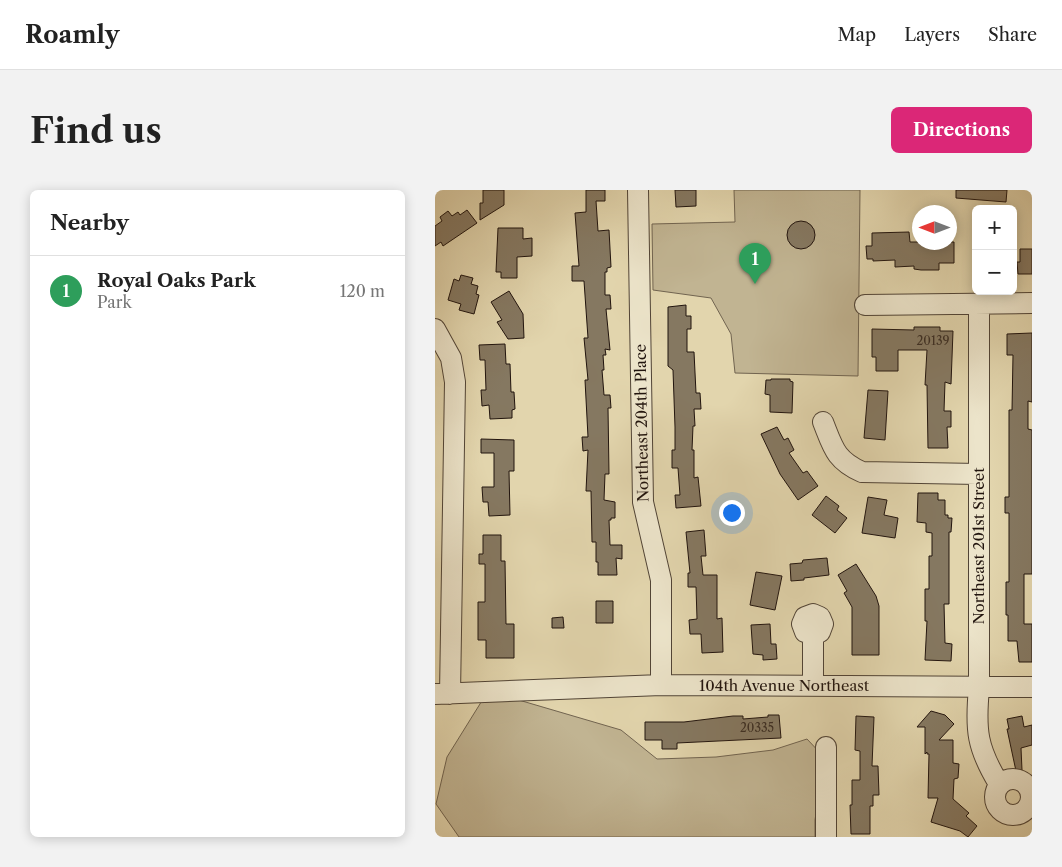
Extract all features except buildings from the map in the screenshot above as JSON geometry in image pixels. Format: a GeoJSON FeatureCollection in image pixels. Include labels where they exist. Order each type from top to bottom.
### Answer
{"type":"FeatureCollection","features":[{"type":"Feature","properties":{"kind":"street","name":"Northeast 204th Place"},"geometry":{"type":"LineString","coordinates":[[638,190],[643,502],[661,580],[661,685]]}},
{"type":"Feature","properties":{"kind":"street","name":"Northeast 201st Street"},"geometry":{"type":"LineString","coordinates":[[979,303],[979,688],[977,712],[979,741],[988,765],[999,784]]}},
{"type":"Feature","properties":{"kind":"street"},"geometry":{"type":"LineString","coordinates":[[865,305],[1032,303]]}},
{"type":"Feature","properties":{"kind":"street"},"geometry":{"type":"LineString","coordinates":[[435,329],[451,358],[455,382],[442,694]]}},
{"type":"Feature","properties":{"kind":"street"},"geometry":{"type":"LineString","coordinates":[[823,422],[836,453],[849,466],[862,472],[979,474]]}},
{"type":"Feature","properties":{"kind":"street"},"geometry":{"type":"LineString","coordinates":[[813,635],[813,686]]}},
{"type":"Feature","properties":{"kind":"street","name":"104th Avenue Northeast"},"geometry":{"type":"LineString","coordinates":[[442,694],[661,685],[1032,687]]}},
{"type":"Feature","properties":{"kind":"street"},"geometry":{"type":"LineString","coordinates":[[825,748],[826,837]]}},
{"type":"Feature","properties":{"kind":"shaded area"},"geometry":{"type":"Polygon","coordinates":[[[734,190],[860,190],[858,376],[735,373],[731,334],[711,298],[653,290],[652,224],[735,222],[734,190]]]}},
{"type":"Feature","properties":{"kind":"shaded area"},"geometry":{"type":"Polygon","coordinates":[[[488,691],[621,730],[657,759],[716,757],[773,750],[807,739],[824,757],[815,820],[815,837],[459,837],[436,804],[447,757],[488,691]]]}},
{"type":"Feature","properties":{"kind":"place","name":"Royal Oaks Park"},"geometry":{"type":"Point","coordinates":[755,284]}}]}
